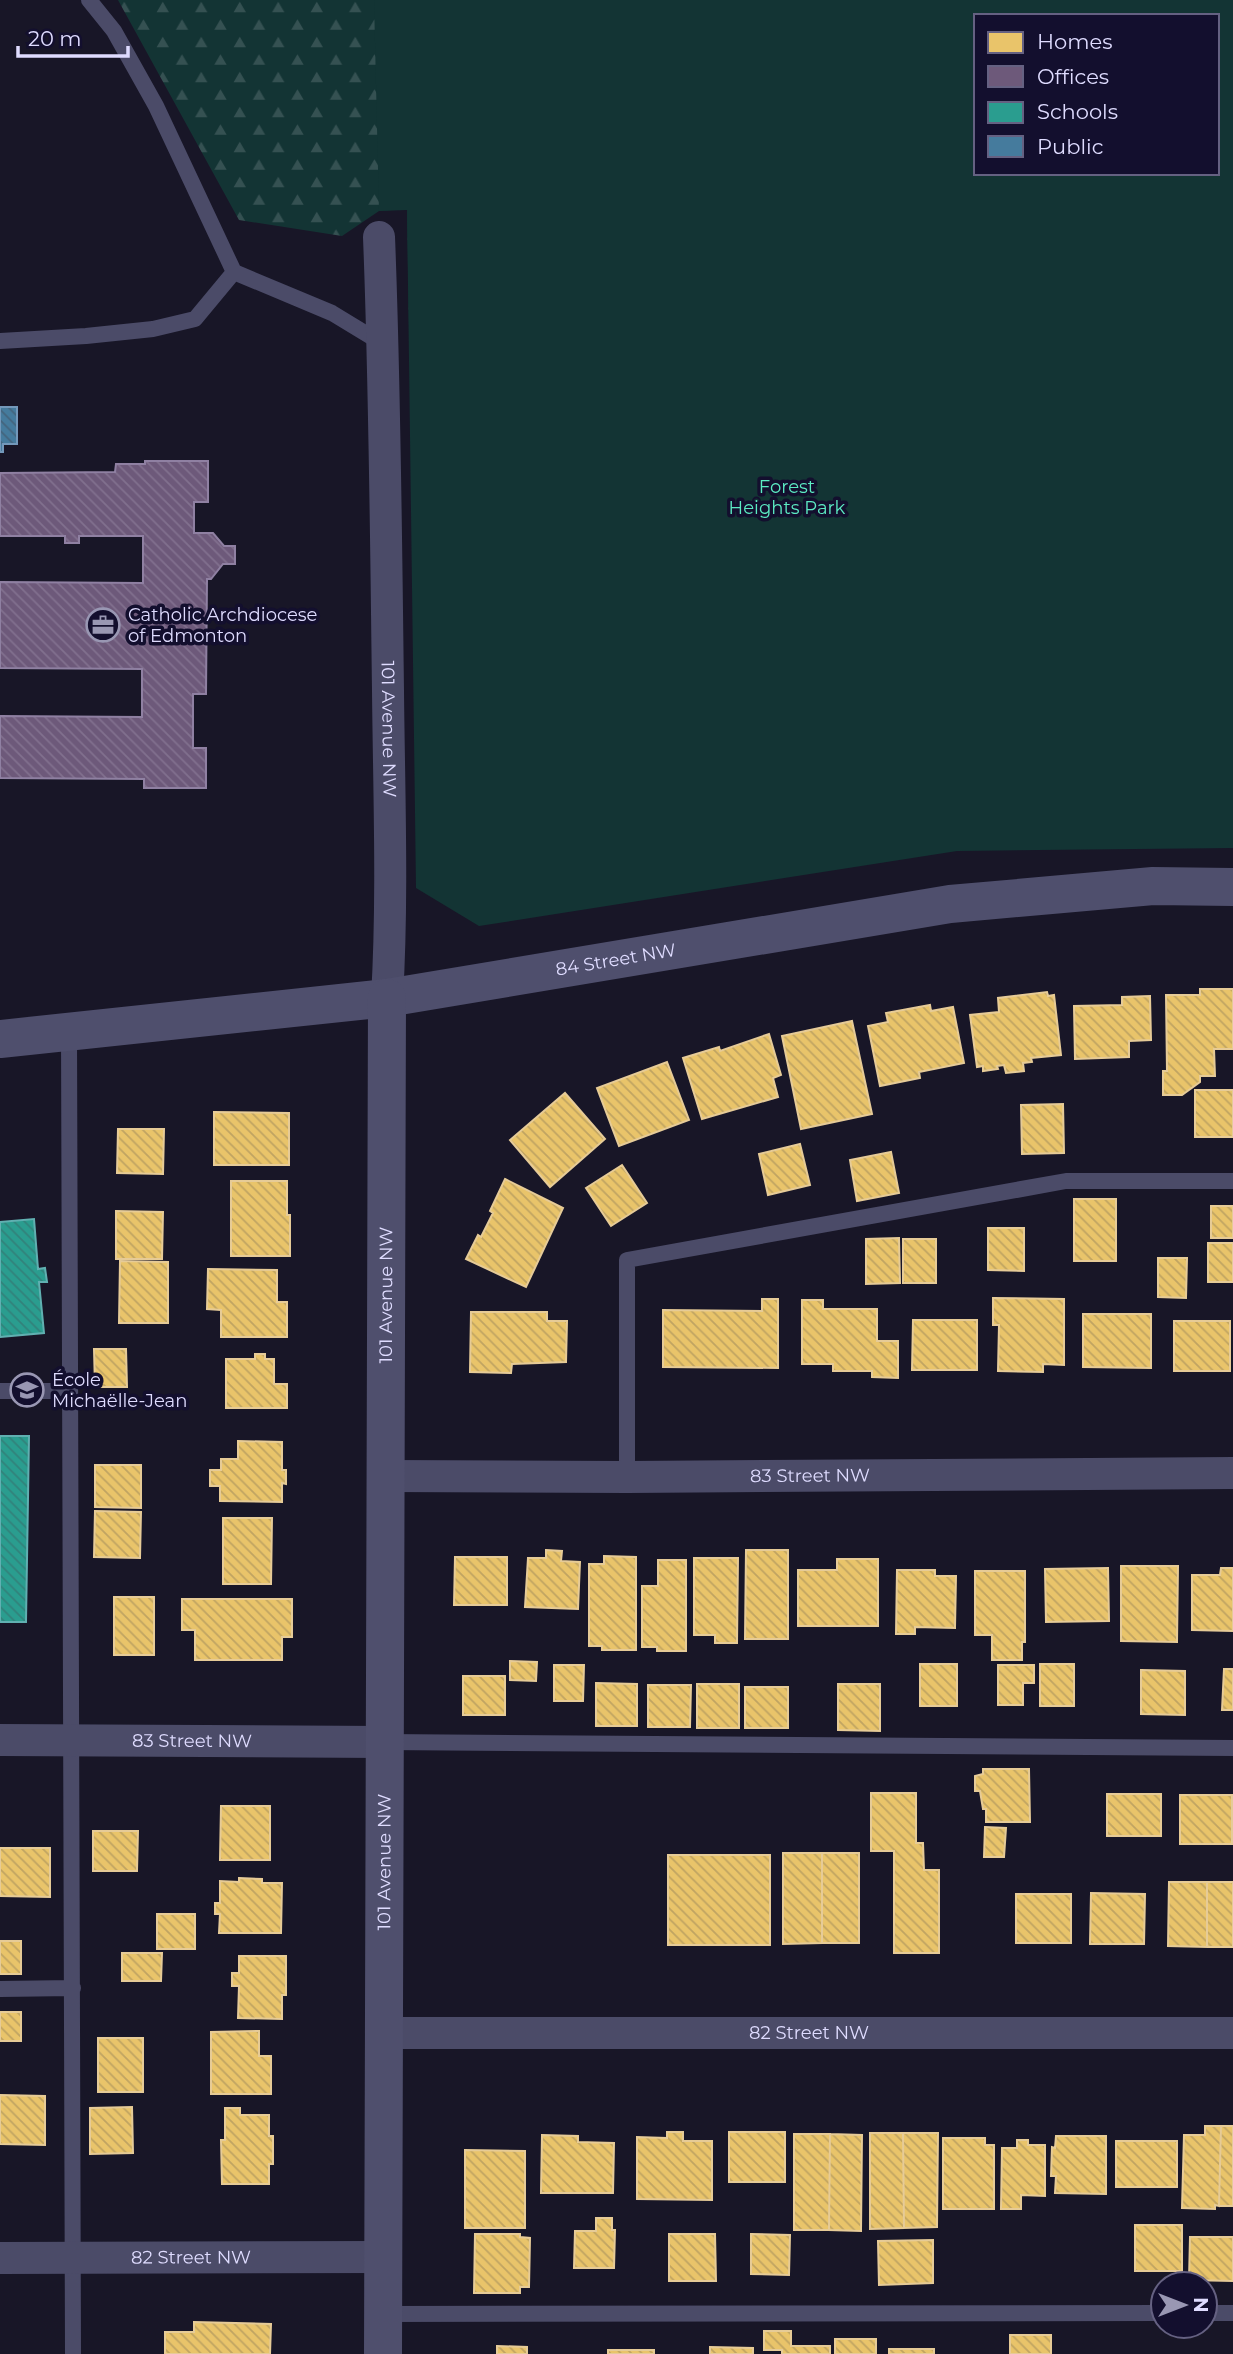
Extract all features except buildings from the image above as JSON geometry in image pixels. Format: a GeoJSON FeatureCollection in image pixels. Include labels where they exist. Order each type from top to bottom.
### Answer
{"type":"FeatureCollection","features":[{"type":"Feature","properties":{"kind":"street","name":"101 Avenue NW"},"geometry":{"type":"LineString","coordinates":[[379,237],[383,344],[391,938],[387,998],[383,2354]]}},
{"type":"Feature","properties":{"kind":"street","name":"84 Street NW"},"geometry":{"type":"LineString","coordinates":[[0,1039],[387,998],[950,904],[1153,886],[1233,887]]}},
{"type":"Feature","properties":{"kind":"street","name":"83 Street NW"},"geometry":{"type":"LineString","coordinates":[[386,1476],[1233,1473]]}},
{"type":"Feature","properties":{"kind":"street","name":"83 Street NW"},"geometry":{"type":"LineString","coordinates":[[0,1740],[384,1742]]}},
{"type":"Feature","properties":{"kind":"street","name":"82 Street NW"},"geometry":{"type":"LineString","coordinates":[[384,2033],[1233,2034]]}},
{"type":"Feature","properties":{"kind":"street","name":"82 Street NW"},"geometry":{"type":"LineString","coordinates":[[0,2258],[383,2257]]}},
{"type":"Feature","properties":{"kind":"lane"},"geometry":{"type":"LineString","coordinates":[[89,0],[114,31],[156,106],[234,272],[332,313],[383,344]]}},
{"type":"Feature","properties":{"kind":"lane"},"geometry":{"type":"LineString","coordinates":[[0,341],[86,336],[139,330],[195,319],[234,272]]}},
{"type":"Feature","properties":{"kind":"lane"},"geometry":{"type":"LineString","coordinates":[[69,1032],[74,2354]]}},
{"type":"Feature","properties":{"kind":"lane"},"geometry":{"type":"LineString","coordinates":[[627,1477],[627,1260],[1066,1181],[1233,1181]]}},
{"type":"Feature","properties":{"kind":"lane"},"geometry":{"type":"LineString","coordinates":[[0,1391],[70,1391]]}},
{"type":"Feature","properties":{"kind":"lane"},"geometry":{"type":"LineString","coordinates":[[384,1742],[1233,1748]]}},
{"type":"Feature","properties":{"kind":"lane"},"geometry":{"type":"LineString","coordinates":[[0,1989],[73,1988]]}},
{"type":"Feature","properties":{"kind":"lane"},"geometry":{"type":"LineString","coordinates":[[383,2314],[1149,2313]]}},
{"type":"Feature","properties":{"kind":"green space"},"geometry":{"type":"Polygon","coordinates":[[[118,0],[1233,0],[1233,279],[409,326],[407,209],[379,211],[342,236],[239,220],[118,0]]]}},
{"type":"Feature","properties":{"kind":"green space","name":"Forest Heights Park"},"geometry":{"type":"Polygon","coordinates":[[[374,0],[1233,0],[1233,848],[957,851],[479,926],[416,888],[407,210],[379,211],[374,0]]]}},
{"type":"Feature","properties":{"kind":"place","name":"Catholic Archdiocese of Edmonton"},"geometry":{"type":"Point","coordinates":[103,625]}},
{"type":"Feature","properties":{"kind":"place","name":"École Michaëlle-Jean"},"geometry":{"type":"Point","coordinates":[27,1390]}}]}
